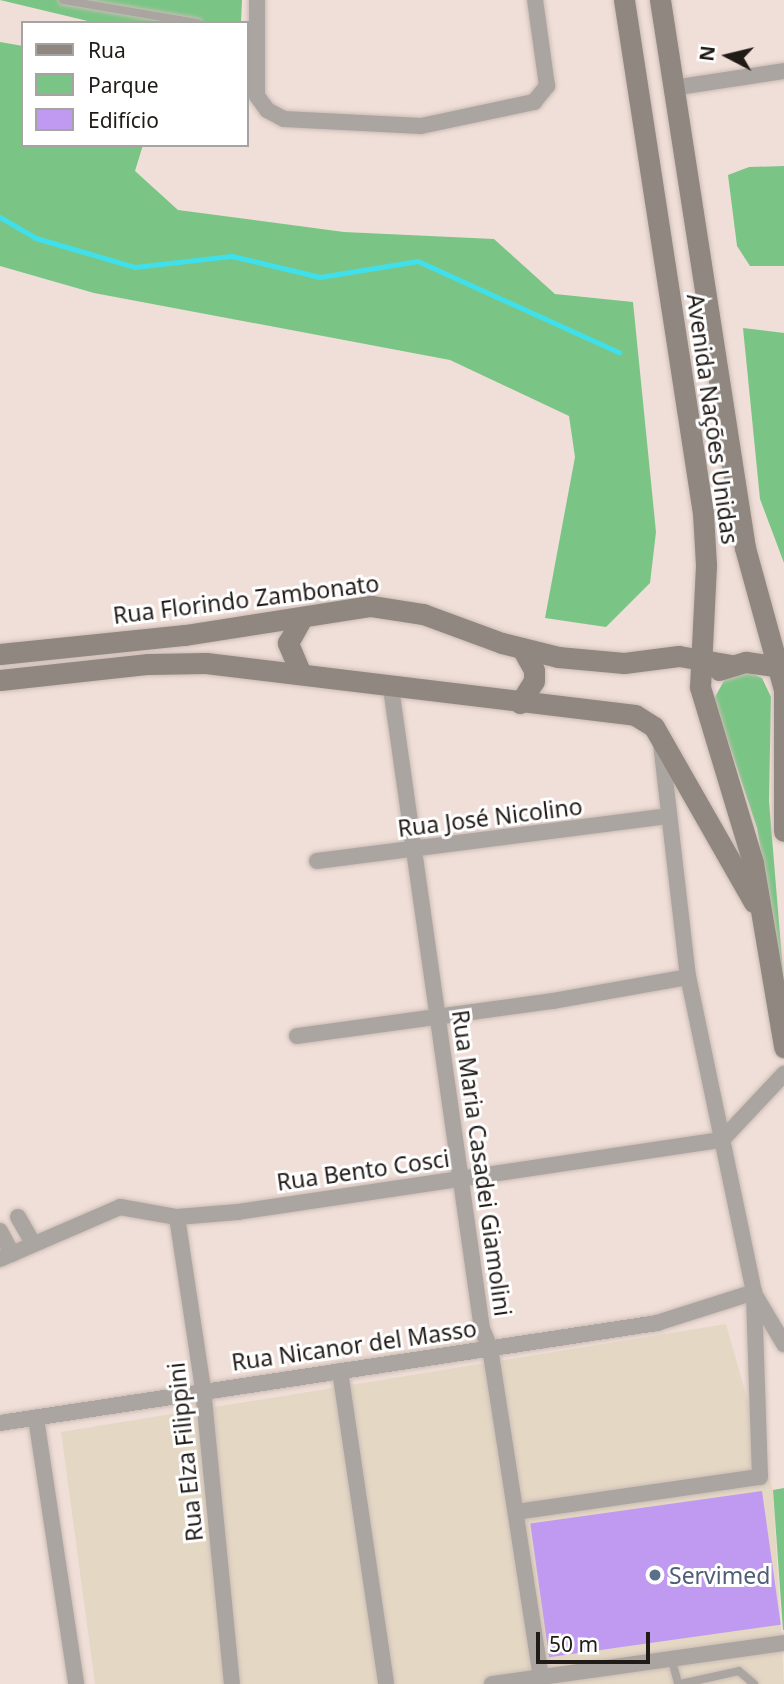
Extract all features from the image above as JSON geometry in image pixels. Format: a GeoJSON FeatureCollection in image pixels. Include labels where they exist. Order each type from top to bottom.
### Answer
{"type":"FeatureCollection","features":[{"type":"Feature","properties":{"kind":"main road","name":"Avenida Nações Unidas"},"geometry":{"type":"LineString","coordinates":[[660,0],[745,548],[782,667],[784,831]]}},
{"type":"Feature","properties":{"kind":"main road","name":"Avenida Nações Unidas"},"geometry":{"type":"LineString","coordinates":[[621,2],[703,513],[706,565],[700,687],[747,837],[784,1047]]}},
{"type":"Feature","properties":{"kind":"main road"},"geometry":{"type":"LineString","coordinates":[[621,2],[638,18],[651,84],[673,88]]}},
{"type":"Feature","properties":{"kind":"main road","name":"Rua Florindo Zambonato"},"geometry":{"type":"LineString","coordinates":[[0,654],[302,618],[371,606],[404,609],[522,648],[558,657],[624,663],[701,657],[732,665],[746,662],[782,667]]}},
{"type":"Feature","properties":{"kind":"main road"},"geometry":{"type":"LineString","coordinates":[[301,674],[288,643],[302,618]]}},
{"type":"Feature","properties":{"kind":"main road"},"geometry":{"type":"LineString","coordinates":[[624,663],[656,656],[701,628]]}},
{"type":"Feature","properties":{"kind":"main road"},"geometry":{"type":"LineString","coordinates":[[520,703],[534,681],[534,670],[522,648]]}},
{"type":"Feature","properties":{"kind":"main road"},"geometry":{"type":"LineString","coordinates":[[0,680],[171,664],[301,674],[391,688],[635,715],[654,727],[763,916]]}},
{"type":"Feature","properties":{"kind":"main road"},"geometry":{"type":"LineString","coordinates":[[700,687],[713,672],[732,665]]}},
{"type":"Feature","properties":{"kind":"street"},"geometry":{"type":"LineString","coordinates":[[257,0],[252,32],[257,96],[267,110],[284,118],[421,126],[534,102],[547,86],[535,0]]}},
{"type":"Feature","properties":{"kind":"street"},"geometry":{"type":"LineString","coordinates":[[673,88],[784,71]]}},
{"type":"Feature","properties":{"kind":"street","name":"Rua Maria Casadei Giamolini"},"geometry":{"type":"LineString","coordinates":[[391,688],[464,1179],[482,1329],[490,1348],[542,1680]]}},
{"type":"Feature","properties":{"kind":"street"},"geometry":{"type":"LineString","coordinates":[[516,1512],[760,1477],[754,1292],[688,977],[661,742]]}},
{"type":"Feature","properties":{"kind":"street","name":"Rua José Nicolino"},"geometry":{"type":"LineString","coordinates":[[317,861],[669,816]]}},
{"type":"Feature","properties":{"kind":"street"},"geometry":{"type":"LineString","coordinates":[[297,1036],[688,977]]}},
{"type":"Feature","properties":{"kind":"street"},"geometry":{"type":"LineString","coordinates":[[722,1140],[784,1074]]}},
{"type":"Feature","properties":{"kind":"street","name":"Rua Bento Cosci"},"geometry":{"type":"LineString","coordinates":[[6,1256],[120,1207],[177,1217],[464,1179],[722,1140]]}},
{"type":"Feature","properties":{"kind":"street"},"geometry":{"type":"LineString","coordinates":[[18,1217],[33,1243]]}},
{"type":"Feature","properties":{"kind":"street","name":"Rua Elza Filippini"},"geometry":{"type":"LineString","coordinates":[[177,1217],[203,1390],[232,1684]]}},
{"type":"Feature","properties":{"kind":"street"},"geometry":{"type":"LineString","coordinates":[[0,1231],[6,1256]]}},
{"type":"Feature","properties":{"kind":"street"},"geometry":{"type":"LineString","coordinates":[[754,1292],[784,1344]]}},
{"type":"Feature","properties":{"kind":"street","name":"Rua Nicanor del Masso"},"geometry":{"type":"LineString","coordinates":[[0,1423],[657,1323],[754,1292]]}},
{"type":"Feature","properties":{"kind":"street"},"geometry":{"type":"LineString","coordinates":[[340,1371],[386,1684]]}},
{"type":"Feature","properties":{"kind":"street"},"geometry":{"type":"LineString","coordinates":[[36,1418],[76,1684]]}},
{"type":"Feature","properties":{"kind":"street"},"geometry":{"type":"LineString","coordinates":[[492,1684],[542,1680],[671,1657],[784,1643]]}},
{"type":"Feature","properties":{"kind":"street"},"geometry":{"type":"LineString","coordinates":[[757,1647],[784,1652]]}},
{"type":"Feature","properties":{"kind":"lane"},"geometry":{"type":"LineString","coordinates":[[63,0],[185,21]]}},
{"type":"Feature","properties":{"kind":"lane"},"geometry":{"type":"LineString","coordinates":[[671,1657],[679,1684],[739,1671],[754,1684]]}},
{"type":"Feature","properties":{"kind":"shaded area"},"geometry":{"type":"Polygon","coordinates":[[[726,1324],[773,1490],[784,1684],[95,1684],[61,1432],[726,1324]]]}},
{"type":"Feature","properties":{"kind":"green space"},"geometry":{"type":"Polygon","coordinates":[[[0,0],[242,0],[241,21],[88,21],[0,0]]]}},
{"type":"Feature","properties":{"kind":"green space"},"geometry":{"type":"Polygon","coordinates":[[[0,42],[21,46],[21,147],[142,147],[135,171],[178,210],[344,232],[494,239],[555,294],[633,302],[656,532],[650,583],[606,627],[545,618],[575,457],[569,416],[450,360],[94,293],[0,266],[0,42]]]}},
{"type":"Feature","properties":{"kind":"green space"},"geometry":{"type":"Polygon","coordinates":[[[784,166],[784,266],[750,266],[737,246],[728,175],[749,167],[784,166]]]}},
{"type":"Feature","properties":{"kind":"green space"},"geometry":{"type":"Polygon","coordinates":[[[743,328],[784,333],[784,563],[760,499],[743,328]]]}},
{"type":"Feature","properties":{"kind":"green space"},"geometry":{"type":"Polygon","coordinates":[[[747,671],[762,678],[771,697],[769,801],[784,984],[757,828],[714,699],[727,675],[747,671]]]}},
{"type":"Feature","properties":{"kind":"green space"},"geometry":{"type":"Polygon","coordinates":[[[784,1488],[784,1630],[783,1630],[773,1490],[784,1488]]]}},
{"type":"Feature","properties":{"kind":"building","name":"Servimed"},"geometry":{"type":"Polygon","coordinates":[[[762,1491],[781,1625],[549,1657],[530,1524],[762,1491]]]}},
{"type":"Feature","properties":{"kind":"waterway"},"geometry":{"type":"LineString","coordinates":[[0,217],[36,238],[135,267],[232,256],[320,277],[418,261],[619,352]]}},
{"type":"Feature","properties":{"kind":"place","name":"Servimed"},"geometry":{"type":"Point","coordinates":[655,1575]}}]}
